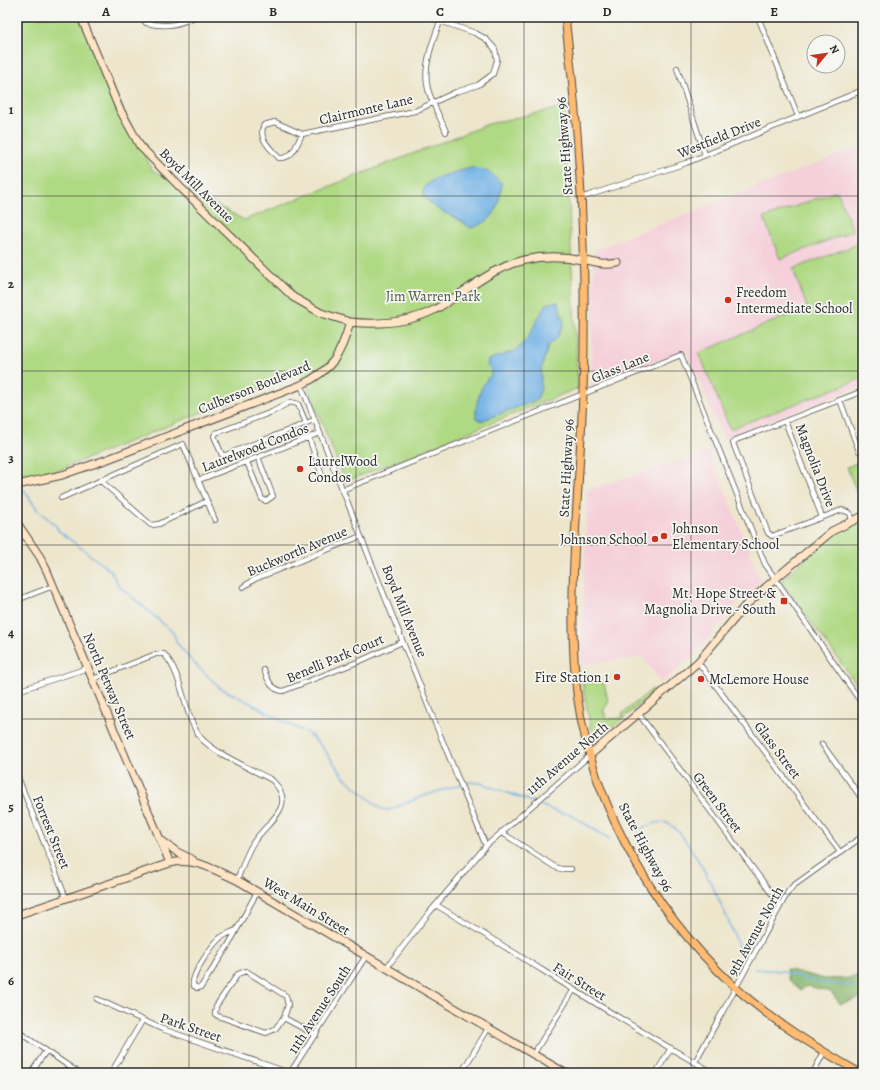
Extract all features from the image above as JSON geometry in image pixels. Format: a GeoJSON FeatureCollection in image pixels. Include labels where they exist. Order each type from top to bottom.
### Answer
{"type":"FeatureCollection","features":[{"type":"Feature","properties":{"kind":"main road","name":"State Highway 96"},"geometry":{"type":"LineString","coordinates":[[565,17],[573,78],[581,198],[583,260],[583,394],[575,534],[573,624],[576,684],[590,755],[600,784],[620,832],[661,903],[684,933],[736,988],[824,1052],[860,1073]]}},
{"type":"Feature","properties":{"kind":"street","name":"Boyd Mill Avenue"},"geometry":{"type":"LineString","coordinates":[[82,17],[126,123],[150,157],[293,297],[321,313],[350,322]]}},
{"type":"Feature","properties":{"kind":"street"},"geometry":{"type":"LineString","coordinates":[[142,17],[146,23],[162,27],[182,23],[194,17]]}},
{"type":"Feature","properties":{"kind":"street"},"geometry":{"type":"LineString","coordinates":[[758,17],[798,116]]}},
{"type":"Feature","properties":{"kind":"street"},"geometry":{"type":"LineString","coordinates":[[441,19],[430,48],[427,67],[428,88],[446,132]]}},
{"type":"Feature","properties":{"kind":"street","name":"Clairmonte Lane"},"geometry":{"type":"LineString","coordinates":[[302,134],[291,155],[286,159],[279,158],[265,141],[261,130],[264,125],[275,122],[302,134],[414,111],[478,85],[493,74],[497,60],[495,49],[486,39],[441,19]]}},
{"type":"Feature","properties":{"kind":"street"},"geometry":{"type":"LineString","coordinates":[[677,68],[705,155]]}},
{"type":"Feature","properties":{"kind":"street","name":"Westfield Drive"},"geometry":{"type":"LineString","coordinates":[[581,198],[686,163],[863,90]]}},
{"type":"Feature","properties":{"kind":"street"},"geometry":{"type":"LineString","coordinates":[[350,322],[374,324],[396,322],[420,316],[448,302],[483,278],[515,263],[537,258],[558,257],[583,260],[598,265],[618,263]]}},
{"type":"Feature","properties":{"kind":"street","name":"Culberson Boulevard"},"geometry":{"type":"LineString","coordinates":[[17,484],[68,473],[301,385],[322,373],[332,364],[345,342],[350,322]]}},
{"type":"Feature","properties":{"kind":"street","name":"Glass Lane"},"geometry":{"type":"LineString","coordinates":[[342,490],[681,355],[758,550],[774,579]]}},
{"type":"Feature","properties":{"kind":"street","name":"Boyd Mill Avenue"},"geometry":{"type":"LineString","coordinates":[[301,385],[402,642],[486,846]]}},
{"type":"Feature","properties":{"kind":"street","name":"Magnolia Drive"},"geometry":{"type":"LineString","coordinates":[[852,520],[850,513],[842,510],[772,536],[768,533],[733,443],[736,440],[863,391]]}},
{"type":"Feature","properties":{"kind":"street"},"geometry":{"type":"LineString","coordinates":[[840,400],[859,451],[863,449]]}},
{"type":"Feature","properties":{"kind":"street"},"geometry":{"type":"LineString","coordinates":[[306,423],[298,404],[290,402],[272,412],[216,433],[214,436],[222,455],[226,455],[314,420]]}},
{"type":"Feature","properties":{"kind":"street","name":"Magnolia Drive"},"geometry":{"type":"LineString","coordinates":[[785,421],[822,517]]}},
{"type":"Feature","properties":{"kind":"street","name":"Laurelwood Condos"},"geometry":{"type":"LineString","coordinates":[[198,480],[320,433]]}},
{"type":"Feature","properties":{"kind":"street"},"geometry":{"type":"LineString","coordinates":[[309,438],[322,475]]}},
{"type":"Feature","properties":{"kind":"street","name":"Laurelwood Condos"},"geometry":{"type":"LineString","coordinates":[[61,498],[183,444],[215,520]]}},
{"type":"Feature","properties":{"kind":"street"},"geometry":{"type":"LineString","coordinates":[[247,462],[262,499],[266,501],[273,496],[258,457]]}},
{"type":"Feature","properties":{"kind":"street"},"geometry":{"type":"LineString","coordinates":[[101,481],[152,525],[159,524],[207,501]]}},
{"type":"Feature","properties":{"kind":"street","name":"Magnolia Drive"},"geometry":{"type":"LineString","coordinates":[[774,579],[832,531],[863,516]]}},
{"type":"Feature","properties":{"kind":"street","name":"North Petway Street"},"geometry":{"type":"LineString","coordinates":[[17,523],[40,556],[170,863]]}},
{"type":"Feature","properties":{"kind":"street"},"geometry":{"type":"LineString","coordinates":[[17,538],[26,535]]}},
{"type":"Feature","properties":{"kind":"street","name":"Buckworth Avenue"},"geometry":{"type":"LineString","coordinates":[[243,587],[255,579],[361,536]]}},
{"type":"Feature","properties":{"kind":"street"},"geometry":{"type":"LineString","coordinates":[[774,579],[863,705]]}},
{"type":"Feature","properties":{"kind":"street","name":"11th Avenue North"},"geometry":{"type":"LineString","coordinates":[[387,967],[436,905],[486,846],[698,662],[745,606],[774,579]]}},
{"type":"Feature","properties":{"kind":"street"},"geometry":{"type":"LineString","coordinates":[[17,600],[53,586]]}},
{"type":"Feature","properties":{"kind":"street","name":"Benelli Park Court"},"geometry":{"type":"LineString","coordinates":[[264,670],[271,685],[275,689],[283,691],[360,661],[402,642]]}},
{"type":"Feature","properties":{"kind":"street"},"geometry":{"type":"LineString","coordinates":[[93,679],[156,654],[164,654],[172,662],[186,705],[201,738],[211,746],[272,780],[279,787],[282,795],[282,806],[253,843],[237,880]]}},
{"type":"Feature","properties":{"kind":"street","name":"Glass Street"},"geometry":{"type":"LineString","coordinates":[[698,662],[840,852]]}},
{"type":"Feature","properties":{"kind":"street"},"geometry":{"type":"LineString","coordinates":[[17,691],[88,668]]}},
{"type":"Feature","properties":{"kind":"street","name":"Green Street"},"geometry":{"type":"LineString","coordinates":[[638,713],[780,905]]}},
{"type":"Feature","properties":{"kind":"street"},"geometry":{"type":"LineString","coordinates":[[822,744],[863,800]]}},
{"type":"Feature","properties":{"kind":"street","name":"Forrest Street"},"geometry":{"type":"LineString","coordinates":[[17,775],[66,898]]}},
{"type":"Feature","properties":{"kind":"street"},"geometry":{"type":"LineString","coordinates":[[501,832],[555,867],[570,869]]}},
{"type":"Feature","properties":{"kind":"street"},"geometry":{"type":"LineString","coordinates":[[158,835],[166,845],[176,852],[198,862]]}},
{"type":"Feature","properties":{"kind":"street","name":"9th Avenue North"},"geometry":{"type":"LineString","coordinates":[[695,1062],[780,905],[793,886],[863,836]]}},
{"type":"Feature","properties":{"kind":"street","name":"West Main Street"},"geometry":{"type":"LineString","coordinates":[[17,915],[170,863],[185,861],[198,862],[237,880],[534,1053],[565,1073]]}},
{"type":"Feature","properties":{"kind":"street"},"geometry":{"type":"LineString","coordinates":[[234,931],[218,940],[197,970],[192,981],[193,985],[197,988],[201,987],[229,944],[234,931],[257,892]]}},
{"type":"Feature","properties":{"kind":"street","name":"Fair Street"},"geometry":{"type":"LineString","coordinates":[[436,905],[517,953],[573,991],[714,1073]]}},
{"type":"Feature","properties":{"kind":"street","name":"11th Avenue South"},"geometry":{"type":"LineString","coordinates":[[290,1073],[366,956]]}},
{"type":"Feature","properties":{"kind":"street"},"geometry":{"type":"LineString","coordinates":[[246,971],[286,996],[288,1005],[284,1018],[276,1029],[266,1033],[215,1014],[216,1006],[238,974],[246,971]]}},
{"type":"Feature","properties":{"kind":"street"},"geometry":{"type":"LineString","coordinates":[[534,1053],[573,991]]}},
{"type":"Feature","properties":{"kind":"street"},"geometry":{"type":"LineString","coordinates":[[97,999],[142,1021]]}},
{"type":"Feature","properties":{"kind":"street"},"geometry":{"type":"LineString","coordinates":[[284,1018],[316,1035]]}},
{"type":"Feature","properties":{"kind":"street","name":"Park Street"},"geometry":{"type":"LineString","coordinates":[[111,1073],[142,1021],[290,1073]]}},
{"type":"Feature","properties":{"kind":"street"},"geometry":{"type":"LineString","coordinates":[[455,1073],[463,1071],[489,1027]]}},
{"type":"Feature","properties":{"kind":"street"},"geometry":{"type":"LineString","coordinates":[[17,1031],[79,1073]]}},
{"type":"Feature","properties":{"kind":"street"},"geometry":{"type":"LineString","coordinates":[[656,1073],[671,1048]]}},
{"type":"Feature","properties":{"kind":"street"},"geometry":{"type":"LineString","coordinates":[[31,1073],[46,1051]]}},
{"type":"Feature","properties":{"kind":"street"},"geometry":{"type":"LineString","coordinates":[[813,1073],[824,1052]]}},
{"type":"Feature","properties":{"kind":"shaded area","name":"Freedom Intermediate School"},"geometry":{"type":"Polygon","coordinates":[[[859,147],[863,158],[863,386],[723,439],[686,350],[591,386],[594,250],[859,147]]]}},
{"type":"Feature","properties":{"kind":"shaded area","name":"Johnson Elementary School"},"geometry":{"type":"Polygon","coordinates":[[[710,452],[761,581],[738,602],[697,652],[661,683],[643,657],[581,665],[587,490],[710,452]]]}},
{"type":"Feature","properties":{"kind":"green space","name":"Jim Warren Park"},"geometry":{"type":"Polygon","coordinates":[[[17,17],[79,17],[152,170],[244,220],[488,124],[564,107],[578,388],[345,482],[302,372],[46,475],[17,480],[17,17]]]}},
{"type":"Feature","properties":{"kind":"green space"},"geometry":{"type":"Polygon","coordinates":[[[837,191],[853,231],[780,259],[764,218],[837,191]]]}},
{"type":"Feature","properties":{"kind":"green space"},"geometry":{"type":"Polygon","coordinates":[[[863,242],[863,378],[730,429],[699,353],[807,307],[793,269],[863,242]]]}},
{"type":"Feature","properties":{"kind":"green space"},"geometry":{"type":"Polygon","coordinates":[[[859,462],[863,471],[863,490],[857,493],[847,467],[859,462]]]}},
{"type":"Feature","properties":{"kind":"green space"},"geometry":{"type":"Polygon","coordinates":[[[863,518],[863,693],[781,581],[841,525],[863,518]]]}},
{"type":"Feature","properties":{"kind":"green space"},"geometry":{"type":"Polygon","coordinates":[[[587,680],[598,683],[604,682],[608,702],[603,712],[605,713],[606,719],[623,718],[622,714],[652,689],[655,692],[598,739],[591,728],[582,683],[587,680]]]}},
{"type":"Feature","properties":{"kind":"green space"},"geometry":{"type":"Polygon","coordinates":[[[786,969],[825,979],[852,978],[863,972],[863,997],[840,1004],[831,992],[808,986],[800,990],[788,979],[786,969]]]}},
{"type":"Feature","properties":{"kind":"water"},"geometry":{"type":"Polygon","coordinates":[[[471,168],[488,172],[502,184],[499,200],[494,213],[485,222],[470,228],[459,220],[438,209],[427,200],[423,192],[425,186],[441,176],[471,168]]]}},
{"type":"Feature","properties":{"kind":"water"},"geometry":{"type":"Polygon","coordinates":[[[558,302],[564,323],[557,338],[548,346],[541,371],[541,388],[537,400],[481,421],[476,418],[476,407],[481,389],[491,375],[491,370],[487,365],[488,360],[517,349],[527,339],[540,314],[548,303],[558,302]]]}},
{"type":"Feature","properties":{"kind":"waterway"},"geometry":{"type":"LineString","coordinates":[[24,490],[37,509],[56,526],[59,531],[111,571],[119,586],[173,632],[177,643],[191,660],[220,688],[308,733],[323,748],[344,777],[381,809],[389,810],[423,796],[469,782],[480,783],[533,802]]}},
{"type":"Feature","properties":{"kind":"waterway"},"geometry":{"type":"LineString","coordinates":[[537,804],[560,813],[569,814],[610,839]]}},
{"type":"Feature","properties":{"kind":"waterway"},"geometry":{"type":"LineString","coordinates":[[635,831],[659,822],[667,823],[677,830],[688,844],[711,883],[731,926],[741,956]]}},
{"type":"Feature","properties":{"kind":"waterway"},"geometry":{"type":"LineString","coordinates":[[754,969],[782,971],[804,979],[818,982],[863,987]]}},
{"type":"Feature","properties":{"kind":"place","name":"Freedom Intermediate School"},"geometry":{"type":"Point","coordinates":[728,300]}},
{"type":"Feature","properties":{"kind":"place","name":"LaurelWood Condos"},"geometry":{"type":"Point","coordinates":[300,469]}},
{"type":"Feature","properties":{"kind":"place","name":"Johnson Elementary School"},"geometry":{"type":"Point","coordinates":[664,536]}},
{"type":"Feature","properties":{"kind":"place","name":"Johnson School"},"geometry":{"type":"Point","coordinates":[655,539]}},
{"type":"Feature","properties":{"kind":"place","name":"Mt. Hope Street & Magnolia Drive - South"},"geometry":{"type":"Point","coordinates":[784,601]}},
{"type":"Feature","properties":{"kind":"place","name":"Fire Station 1"},"geometry":{"type":"Point","coordinates":[617,677]}},
{"type":"Feature","properties":{"kind":"place","name":"McLemore House"},"geometry":{"type":"Point","coordinates":[701,679]}}]}
